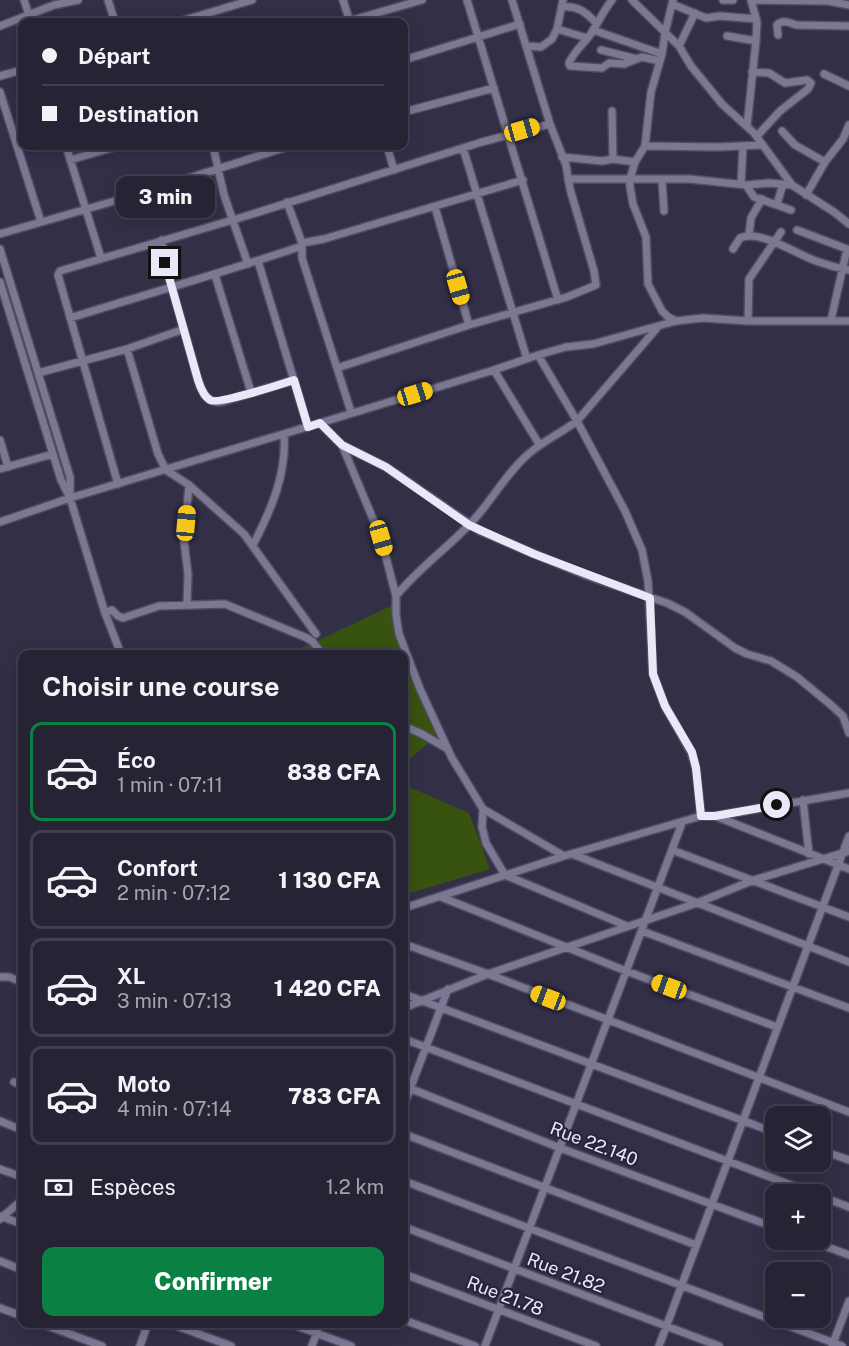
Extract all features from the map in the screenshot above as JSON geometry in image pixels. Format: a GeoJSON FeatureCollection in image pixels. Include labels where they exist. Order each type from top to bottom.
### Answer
{"type":"FeatureCollection","features":[{"type":"Feature","properties":{"kind":"street"},"geometry":{"type":"LineString","coordinates":[[24,0],[29,15]]}},
{"type":"Feature","properties":{"kind":"street"},"geometry":{"type":"LineString","coordinates":[[21,18],[54,5],[78,0]]}},
{"type":"Feature","properties":{"kind":"street"},"geometry":{"type":"LineString","coordinates":[[108,0],[114,18]]}},
{"type":"Feature","properties":{"kind":"street"},"geometry":{"type":"LineString","coordinates":[[191,18],[252,0]]}},
{"type":"Feature","properties":{"kind":"street"},"geometry":{"type":"LineString","coordinates":[[343,0],[348,18]]}},
{"type":"Feature","properties":{"kind":"street"},"geometry":{"type":"LineString","coordinates":[[362,18],[422,0]]}},
{"type":"Feature","properties":{"kind":"street"},"geometry":{"type":"LineString","coordinates":[[467,0],[558,300]]}},
{"type":"Feature","properties":{"kind":"street"},"geometry":{"type":"LineString","coordinates":[[337,368],[469,325],[558,300],[596,285],[566,165],[550,124],[514,0]]}},
{"type":"Feature","properties":{"kind":"street"},"geometry":{"type":"LineString","coordinates":[[612,0],[571,58],[570,66],[602,68],[609,63],[624,64],[644,57],[661,57]]}},
{"type":"Feature","properties":{"kind":"street"},"geometry":{"type":"LineString","coordinates":[[632,0],[679,46],[691,66],[722,104],[758,136],[792,185],[849,224]]}},
{"type":"Feature","properties":{"kind":"street"},"geometry":{"type":"LineString","coordinates":[[723,0],[733,0]]}},
{"type":"Feature","properties":{"kind":"street"},"geometry":{"type":"LineString","coordinates":[[747,126],[753,88],[752,72],[756,41],[756,19],[751,0],[828,1],[849,5]]}},
{"type":"Feature","properties":{"kind":"street"},"geometry":{"type":"LineString","coordinates":[[676,321],[662,311],[648,284],[646,237],[633,204],[630,179],[635,162],[645,146],[651,92],[673,2],[706,18],[720,16],[756,19]]}},
{"type":"Feature","properties":{"kind":"street"},"geometry":{"type":"LineString","coordinates":[[526,46],[543,46],[546,41],[552,39],[557,30],[562,3],[582,10],[595,27],[661,57]]}},
{"type":"Feature","properties":{"kind":"street"},"geometry":{"type":"LineString","coordinates":[[679,46],[695,13]]}},
{"type":"Feature","properties":{"kind":"street"},"geometry":{"type":"LineString","coordinates":[[0,26],[18,19]]}},
{"type":"Feature","properties":{"kind":"street"},"geometry":{"type":"LineString","coordinates":[[778,35],[777,25],[781,22],[796,25],[849,26]]}},
{"type":"Feature","properties":{"kind":"street"},"geometry":{"type":"LineString","coordinates":[[408,59],[520,24]]}},
{"type":"Feature","properties":{"kind":"street"},"geometry":{"type":"LineString","coordinates":[[557,30],[587,38]]}},
{"type":"Feature","properties":{"kind":"street"},"geometry":{"type":"LineString","coordinates":[[728,36],[756,41]]}},
{"type":"Feature","properties":{"kind":"street"},"geometry":{"type":"LineString","coordinates":[[602,50],[637,59]]}},
{"type":"Feature","properties":{"kind":"street"},"geometry":{"type":"LineString","coordinates":[[0,76],[18,70]]}},
{"type":"Feature","properties":{"kind":"street"},"geometry":{"type":"LineString","coordinates":[[752,72],[770,73],[785,83],[807,80],[811,83],[808,89],[780,111],[758,136]]}},
{"type":"Feature","properties":{"kind":"street"},"geometry":{"type":"LineString","coordinates":[[824,74],[849,86]]}},
{"type":"Feature","properties":{"kind":"street"},"geometry":{"type":"LineString","coordinates":[[408,111],[494,88]]}},
{"type":"Feature","properties":{"kind":"street"},"geometry":{"type":"LineString","coordinates":[[0,92],[18,149]]}},
{"type":"Feature","properties":{"kind":"street"},"geometry":{"type":"LineString","coordinates":[[612,111],[613,159]]}},
{"type":"Feature","properties":{"kind":"street"},"geometry":{"type":"LineString","coordinates":[[118,484],[58,273],[509,134],[550,124]]}},
{"type":"Feature","properties":{"kind":"street"},"geometry":{"type":"LineString","coordinates":[[806,195],[825,162],[843,139],[849,125]]}},
{"type":"Feature","properties":{"kind":"street"},"geometry":{"type":"LineString","coordinates":[[782,131],[795,145],[825,162]]}},
{"type":"Feature","properties":{"kind":"street"},"geometry":{"type":"LineString","coordinates":[[843,139],[849,146]]}},
{"type":"Feature","properties":{"kind":"street"},"geometry":{"type":"LineString","coordinates":[[645,146],[763,145]]}},
{"type":"Feature","properties":{"kind":"street"},"geometry":{"type":"LineString","coordinates":[[743,146],[743,185],[754,196],[791,210]]}},
{"type":"Feature","properties":{"kind":"street"},"geometry":{"type":"LineString","coordinates":[[463,148],[527,359]]}},
{"type":"Feature","properties":{"kind":"street"},"geometry":{"type":"LineString","coordinates":[[18,150],[41,222]]}},
{"type":"Feature","properties":{"kind":"street"},"geometry":{"type":"LineString","coordinates":[[67,150],[101,258]]}},
{"type":"Feature","properties":{"kind":"street"},"geometry":{"type":"LineString","coordinates":[[70,160],[104,150]]}},
{"type":"Feature","properties":{"kind":"street"},"geometry":{"type":"LineString","coordinates":[[214,150],[232,220],[248,264]]}},
{"type":"Feature","properties":{"kind":"street"},"geometry":{"type":"LineString","coordinates":[[0,234],[132,196],[277,150]]}},
{"type":"Feature","properties":{"kind":"street"},"geometry":{"type":"LineString","coordinates":[[388,150],[394,170]]}},
{"type":"Feature","properties":{"kind":"street"},"geometry":{"type":"LineString","coordinates":[[562,157],[635,162]]}},
{"type":"Feature","properties":{"kind":"street"},"geometry":{"type":"LineString","coordinates":[[568,179],[690,179],[743,185],[769,183],[792,185]]}},
{"type":"Feature","properties":{"kind":"street"},"geometry":{"type":"LineString","coordinates":[[69,318],[215,275],[302,245],[523,180]]}},
{"type":"Feature","properties":{"kind":"street"},"geometry":{"type":"LineString","coordinates":[[662,180],[664,211]]}},
{"type":"Feature","properties":{"kind":"street"},"geometry":{"type":"LineString","coordinates":[[777,204],[783,184]]}},
{"type":"Feature","properties":{"kind":"street"},"geometry":{"type":"LineString","coordinates":[[749,235],[752,218],[762,200]]}},
{"type":"Feature","properties":{"kind":"street"},"geometry":{"type":"LineString","coordinates":[[287,202],[302,245],[302,258],[351,412]]}},
{"type":"Feature","properties":{"kind":"street"},"geometry":{"type":"LineString","coordinates":[[435,207],[469,325]]}},
{"type":"Feature","properties":{"kind":"street"},"geometry":{"type":"LineString","coordinates":[[797,230],[846,248],[846,269],[831,320]]}},
{"type":"Feature","properties":{"kind":"street"},"geometry":{"type":"LineString","coordinates":[[748,321],[749,279],[781,232]]}},
{"type":"Feature","properties":{"kind":"street"},"geometry":{"type":"LineString","coordinates":[[733,249],[740,238],[749,235],[773,242],[816,261],[846,269]]}},
{"type":"Feature","properties":{"kind":"street"},"geometry":{"type":"LineString","coordinates":[[162,240],[165,263],[201,388],[209,400],[221,402],[294,380]]}},
{"type":"Feature","properties":{"kind":"street"},"geometry":{"type":"LineString","coordinates":[[0,249],[70,477],[70,498]]}},
{"type":"Feature","properties":{"kind":"street"},"geometry":{"type":"LineString","coordinates":[[258,261],[308,427]]}},
{"type":"Feature","properties":{"kind":"street"},"geometry":{"type":"LineString","coordinates":[[215,275],[251,392]]}},
{"type":"Feature","properties":{"kind":"street"},"geometry":{"type":"LineString","coordinates":[[1,286],[61,480],[70,498],[105,613],[119,650]]}},
{"type":"Feature","properties":{"kind":"street"},"geometry":{"type":"LineString","coordinates":[[0,522],[70,498],[566,347],[593,344],[676,321],[703,318],[748,321],[849,321]]}},
{"type":"Feature","properties":{"kind":"street"},"geometry":{"type":"LineString","coordinates":[[396,596],[433,556],[469,525],[523,459],[539,444],[563,432],[577,421],[657,328]]}},
{"type":"Feature","properties":{"kind":"street"},"geometry":{"type":"LineString","coordinates":[[38,373],[127,349],[184,329]]}},
{"type":"Feature","properties":{"kind":"street"},"geometry":{"type":"LineString","coordinates":[[127,349],[158,454],[166,470],[189,485],[254,545],[274,578],[316,634]]}},
{"type":"Feature","properties":{"kind":"street"},"geometry":{"type":"LineString","coordinates":[[538,355],[626,511],[642,550],[647,568],[650,598],[653,674],[665,706],[692,752],[701,816]]}},
{"type":"Feature","properties":{"kind":"street"},"geometry":{"type":"LineString","coordinates":[[494,370],[539,444]]}},
{"type":"Feature","properties":{"kind":"street"},"geometry":{"type":"LineString","coordinates":[[320,423],[342,445],[386,467],[469,525],[534,554],[685,612],[735,648],[771,661],[797,677],[843,716],[849,733]]}},
{"type":"Feature","properties":{"kind":"street"},"geometry":{"type":"LineString","coordinates":[[254,545],[280,483],[284,461],[284,434]]}},
{"type":"Feature","properties":{"kind":"street"},"geometry":{"type":"LineString","coordinates":[[0,440],[8,467]]}},
{"type":"Feature","properties":{"kind":"street"},"geometry":{"type":"LineString","coordinates":[[342,445],[381,538],[396,596],[399,634],[405,650]]}},
{"type":"Feature","properties":{"kind":"street"},"geometry":{"type":"LineString","coordinates":[[0,469],[53,454]]}},
{"type":"Feature","properties":{"kind":"street"},"geometry":{"type":"LineString","coordinates":[[187,604],[188,574],[184,541],[189,485]]}},
{"type":"Feature","properties":{"kind":"street"},"geometry":{"type":"LineString","coordinates":[[105,613],[112,610],[123,618],[159,606],[229,605],[307,638],[319,650]]}},
{"type":"Feature","properties":{"kind":"street"},"geometry":{"type":"LineString","coordinates":[[408,658],[446,748],[483,809],[567,855],[849,962]]}},
{"type":"Feature","properties":{"kind":"street"},"geometry":{"type":"LineString","coordinates":[[408,728],[446,748]]}},
{"type":"Feature","properties":{"kind":"street"},"geometry":{"type":"LineString","coordinates":[[408,907],[567,855],[701,816],[715,816],[849,793]]}},
{"type":"Feature","properties":{"kind":"street"},"geometry":{"type":"LineString","coordinates":[[802,800],[809,854]]}},
{"type":"Feature","properties":{"kind":"street"},"geometry":{"type":"LineString","coordinates":[[483,809],[482,827],[486,843],[505,875],[627,926]]}},
{"type":"Feature","properties":{"kind":"street"},"geometry":{"type":"LineString","coordinates":[[715,816],[849,869]]}},
{"type":"Feature","properties":{"kind":"street"},"geometry":{"type":"LineString","coordinates":[[485,1346],[682,823]]}},
{"type":"Feature","properties":{"kind":"street"},"geometry":{"type":"LineString","coordinates":[[659,1346],[792,986],[838,865],[846,852],[849,836]]}},
{"type":"Feature","properties":{"kind":"street"},"geometry":{"type":"LineString","coordinates":[[672,850],[849,916]]}},
{"type":"Feature","properties":{"kind":"street"},"geometry":{"type":"LineString","coordinates":[[408,1006],[488,974],[647,918],[697,903],[754,880],[846,852]]}},
{"type":"Feature","properties":{"kind":"street"},"geometry":{"type":"LineString","coordinates":[[441,897],[567,948],[777,1027]]}},
{"type":"Feature","properties":{"kind":"street"},"geometry":{"type":"LineString","coordinates":[[642,931],[849,1008]]}},
{"type":"Feature","properties":{"kind":"street"},"geometry":{"type":"LineString","coordinates":[[408,945],[849,1112]]}},
{"type":"Feature","properties":{"kind":"street"},"geometry":{"type":"LineString","coordinates":[[0,977],[18,980]]}},
{"type":"Feature","properties":{"kind":"street"},"geometry":{"type":"LineString","coordinates":[[408,1083],[448,989]]}},
{"type":"Feature","properties":{"kind":"street"},"geometry":{"type":"LineString","coordinates":[[408,995],[765,1129]]}},
{"type":"Feature","properties":{"kind":"street"},"geometry":{"type":"LineString","coordinates":[[408,1041],[788,1184]]}},
{"type":"Feature","properties":{"kind":"street"},"geometry":{"type":"LineString","coordinates":[[14,1082],[18,1084]]}},
{"type":"Feature","properties":{"kind":"street","name":"Rue 22.140"},"geometry":{"type":"LineString","coordinates":[[408,1088],[560,1148],[765,1224]]}},
{"type":"Feature","properties":{"kind":"street"},"geometry":{"type":"LineString","coordinates":[[0,1121],[18,1128]]}},
{"type":"Feature","properties":{"kind":"street"},"geometry":{"type":"LineString","coordinates":[[408,1136],[696,1245]]}},
{"type":"Feature","properties":{"kind":"street"},"geometry":{"type":"LineString","coordinates":[[831,1154],[849,1161]]}},
{"type":"Feature","properties":{"kind":"street"},"geometry":{"type":"LineString","coordinates":[[0,1169],[18,1176]]}},
{"type":"Feature","properties":{"kind":"street"},"geometry":{"type":"LineString","coordinates":[[408,1183],[842,1346]]}},
{"type":"Feature","properties":{"kind":"street"},"geometry":{"type":"LineString","coordinates":[[831,1200],[849,1207]]}},
{"type":"Feature","properties":{"kind":"street"},"geometry":{"type":"LineString","coordinates":[[1,1217],[18,1203]]}},
{"type":"Feature","properties":{"kind":"street"},"geometry":{"type":"LineString","coordinates":[[1,1217],[18,1223]]}},
{"type":"Feature","properties":{"kind":"street","name":"Rue 21.82"},"geometry":{"type":"LineString","coordinates":[[408,1229],[719,1346]]}},
{"type":"Feature","properties":{"kind":"street"},"geometry":{"type":"LineString","coordinates":[[831,1248],[849,1255]]}},
{"type":"Feature","properties":{"kind":"street"},"geometry":{"type":"LineString","coordinates":[[0,1261],[18,1268]]}},
{"type":"Feature","properties":{"kind":"street","name":"Rue 21.78"},"geometry":{"type":"LineString","coordinates":[[408,1276],[596,1346]]}},
{"type":"Feature","properties":{"kind":"street"},"geometry":{"type":"LineString","coordinates":[[833,1344],[849,1302]]}},
{"type":"Feature","properties":{"kind":"street"},"geometry":{"type":"LineString","coordinates":[[0,1308],[18,1315]]}},
{"type":"Feature","properties":{"kind":"street"},"geometry":{"type":"LineString","coordinates":[[408,1321],[475,1346]]}},
{"type":"Feature","properties":{"kind":"street"},"geometry":{"type":"LineString","coordinates":[[53,1328],[102,1346]]}},
{"type":"Feature","properties":{"kind":"street"},"geometry":{"type":"LineString","coordinates":[[140,1346],[146,1328]]}},
{"type":"Feature","properties":{"kind":"street"},"geometry":{"type":"LineString","coordinates":[[182,1328],[231,1346]]}},
{"type":"Feature","properties":{"kind":"street"},"geometry":{"type":"LineString","coordinates":[[303,1328],[351,1346]]}},
{"type":"Feature","properties":{"kind":"street"},"geometry":{"type":"LineString","coordinates":[[312,1346],[318,1328]]}},
{"type":"Feature","properties":{"kind":"green space"},"geometry":{"type":"Polygon","coordinates":[[[391,606],[406,650],[298,650],[391,606]]]}},
{"type":"Feature","properties":{"kind":"green space"},"geometry":{"type":"Polygon","coordinates":[[[408,655],[436,736],[409,760],[408,773],[408,655]]]}},
{"type":"Feature","properties":{"kind":"green space"},"geometry":{"type":"Polygon","coordinates":[[[408,786],[469,813],[490,869],[408,894],[408,786]]]}},
{"type":"Feature","properties":{"kind":"route"},"geometry":{"type":"LineString","coordinates":[[165,263],[198,380],[209,400],[221,402],[294,380],[308,427],[320,423],[342,445],[386,467],[480,531],[650,598],[653,674],[665,706],[692,752],[701,816],[715,816],[777,805]]}}]}
